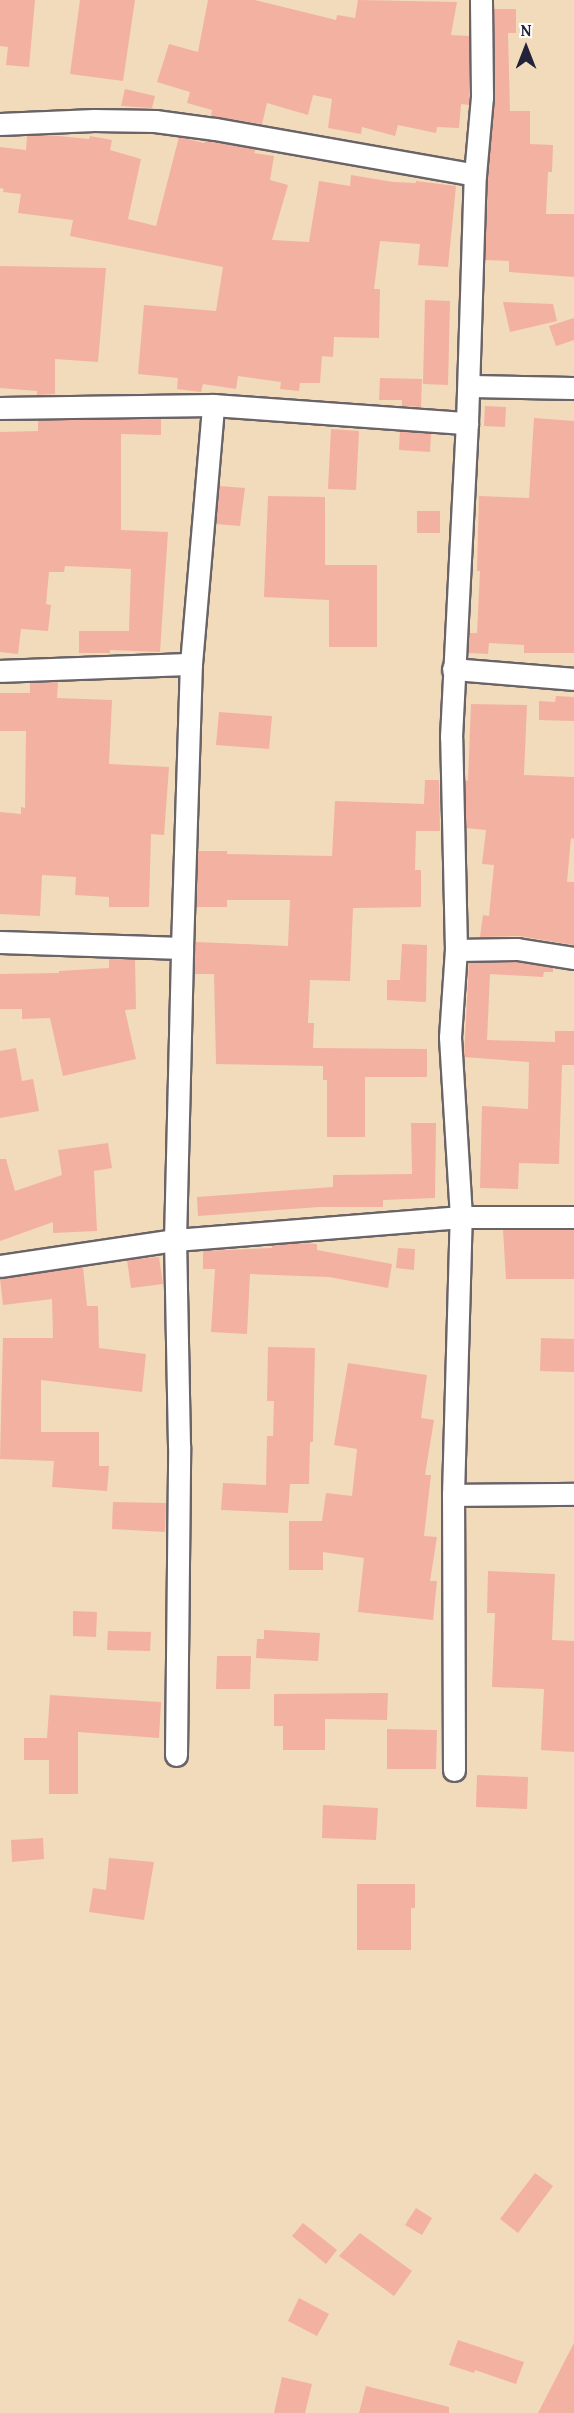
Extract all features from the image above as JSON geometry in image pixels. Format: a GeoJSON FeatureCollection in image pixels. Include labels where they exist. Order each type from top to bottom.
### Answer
{"type":"FeatureCollection","features":[{"type":"Feature","properties":{"kind":"street"},"geometry":{"type":"LineString","coordinates":[[454,1770],[453,1495],[461,1217],[450,1037],[456,950],[451,737],[469,386],[475,175],[482,97],[481,0]]}},
{"type":"Feature","properties":{"kind":"street"},"geometry":{"type":"LineString","coordinates":[[0,124],[94,120],[155,121],[214,129],[475,175]]}},
{"type":"Feature","properties":{"kind":"street"},"geometry":{"type":"LineString","coordinates":[[469,386],[574,388]]}},
{"type":"Feature","properties":{"kind":"street"},"geometry":{"type":"LineString","coordinates":[[0,408],[213,405],[467,423]]}},
{"type":"Feature","properties":{"kind":"street"},"geometry":{"type":"LineString","coordinates":[[176,1755],[179,1446],[175,1240],[182,948],[191,664],[213,405]]}},
{"type":"Feature","properties":{"kind":"street"},"geometry":{"type":"LineString","coordinates":[[0,671],[191,664]]}},
{"type":"Feature","properties":{"kind":"street"},"geometry":{"type":"LineString","coordinates":[[453,669],[574,679]]}},
{"type":"Feature","properties":{"kind":"street"},"geometry":{"type":"LineString","coordinates":[[0,942],[182,948]]}},
{"type":"Feature","properties":{"kind":"street"},"geometry":{"type":"LineString","coordinates":[[456,950],[517,949],[574,957]]}},
{"type":"Feature","properties":{"kind":"street"},"geometry":{"type":"LineString","coordinates":[[0,1266],[175,1240],[461,1217],[574,1217]]}},
{"type":"Feature","properties":{"kind":"street"},"geometry":{"type":"LineString","coordinates":[[453,1495],[574,1494]]}},
{"type":"Feature","properties":{"kind":"building"},"geometry":{"type":"Polygon","coordinates":[[[0,0],[35,0],[29,67],[6,65],[8,47],[0,46],[0,0]]]}},
{"type":"Feature","properties":{"kind":"building"},"geometry":{"type":"Polygon","coordinates":[[[80,0],[135,0],[123,81],[70,74],[80,0]]]}},
{"type":"Feature","properties":{"kind":"building"},"geometry":{"type":"Polygon","coordinates":[[[208,0],[255,0],[336,20],[337,15],[355,18],[358,0],[457,2],[451,35],[469,36],[469,105],[461,104],[459,128],[437,127],[436,133],[398,125],[395,136],[362,127],[361,134],[328,128],[332,99],[313,95],[308,115],[267,103],[262,124],[211,116],[212,110],[187,103],[190,92],[157,82],[169,44],[198,52],[208,0]]]}},
{"type":"Feature","properties":{"kind":"building"},"geometry":{"type":"Polygon","coordinates":[[[494,9],[516,9],[516,33],[508,33],[510,111],[530,111],[530,144],[553,145],[552,172],[548,172],[546,214],[574,214],[574,277],[509,272],[509,261],[485,260],[488,175],[495,97],[494,9]]]}},
{"type":"Feature","properties":{"kind":"building"},"geometry":{"type":"Polygon","coordinates":[[[125,89],[155,96],[152,108],[121,106],[125,89]]]}},
{"type":"Feature","properties":{"kind":"building"},"geometry":{"type":"Polygon","coordinates":[[[48,135],[89,139],[90,136],[112,140],[110,150],[141,159],[128,219],[156,226],[179,137],[204,143],[205,141],[256,149],[254,153],[274,156],[270,180],[288,185],[272,240],[309,242],[319,181],[350,186],[351,175],[393,182],[416,183],[416,181],[456,186],[448,267],[418,265],[420,244],[380,241],[374,289],[380,289],[379,338],[334,337],[333,357],[322,356],[320,383],[300,383],[299,391],[280,389],[281,382],[238,376],[236,389],[203,384],[201,392],[177,389],[178,378],[138,374],[144,305],[216,311],[223,267],[70,236],[73,220],[18,213],[21,194],[3,192],[4,189],[0,188],[0,147],[26,150],[27,136],[48,135]]]}},
{"type":"Feature","properties":{"kind":"building"},"geometry":{"type":"Polygon","coordinates":[[[0,266],[106,268],[98,362],[55,359],[55,394],[37,395],[37,391],[0,388],[0,266]]]}},
{"type":"Feature","properties":{"kind":"building"},"geometry":{"type":"Polygon","coordinates":[[[425,300],[450,301],[448,385],[423,384],[425,300]]]}},
{"type":"Feature","properties":{"kind":"building"},"geometry":{"type":"Polygon","coordinates":[[[503,302],[553,304],[557,321],[510,332],[503,302]]]}},
{"type":"Feature","properties":{"kind":"building"},"geometry":{"type":"Polygon","coordinates":[[[574,318],[574,340],[556,346],[549,326],[574,318]]]}},
{"type":"Feature","properties":{"kind":"building"},"geometry":{"type":"Polygon","coordinates":[[[380,378],[422,379],[421,407],[402,406],[402,400],[379,400],[380,378]]]}},
{"type":"Feature","properties":{"kind":"building"},"geometry":{"type":"Polygon","coordinates":[[[485,406],[506,407],[505,427],[484,426],[485,406]]]}},
{"type":"Feature","properties":{"kind":"building"},"geometry":{"type":"Polygon","coordinates":[[[161,418],[161,435],[121,434],[121,530],[168,532],[160,652],[110,650],[110,653],[79,653],[79,631],[129,631],[131,569],[65,566],[64,572],[49,572],[46,604],[51,605],[48,631],[21,629],[18,654],[0,652],[0,432],[38,431],[38,420],[161,418]]]}},
{"type":"Feature","properties":{"kind":"building"},"geometry":{"type":"Polygon","coordinates":[[[534,418],[574,421],[574,653],[524,653],[524,645],[489,643],[488,654],[468,653],[469,633],[477,633],[480,571],[477,571],[479,496],[529,498],[534,418]]]}},
{"type":"Feature","properties":{"kind":"building"},"geometry":{"type":"Polygon","coordinates":[[[331,429],[359,431],[356,490],[328,489],[331,429]]]}},
{"type":"Feature","properties":{"kind":"building"},"geometry":{"type":"Polygon","coordinates":[[[400,431],[431,434],[430,452],[399,450],[400,431]]]}},
{"type":"Feature","properties":{"kind":"building"},"geometry":{"type":"Polygon","coordinates":[[[219,486],[245,488],[240,526],[216,524],[219,486]]]}},
{"type":"Feature","properties":{"kind":"building"},"geometry":{"type":"Polygon","coordinates":[[[268,496],[325,497],[325,565],[377,565],[377,647],[329,647],[329,600],[264,597],[268,496]]]}},
{"type":"Feature","properties":{"kind":"building"},"geometry":{"type":"Polygon","coordinates":[[[417,511],[440,511],[440,533],[417,533],[417,511]]]}},
{"type":"Feature","properties":{"kind":"building"},"geometry":{"type":"Polygon","coordinates":[[[58,682],[57,698],[112,700],[109,764],[169,767],[164,835],[151,834],[149,907],[109,907],[109,897],[75,895],[76,877],[42,875],[40,916],[0,914],[0,812],[21,814],[21,807],[25,808],[26,731],[0,731],[0,693],[30,693],[30,683],[58,682]]]}},
{"type":"Feature","properties":{"kind":"building"},"geometry":{"type":"Polygon","coordinates":[[[556,696],[574,697],[574,721],[539,720],[539,701],[555,702],[556,696]]]}},
{"type":"Feature","properties":{"kind":"building"},"geometry":{"type":"Polygon","coordinates":[[[471,704],[527,705],[524,775],[574,777],[574,839],[571,838],[567,882],[574,882],[574,945],[519,936],[480,937],[483,915],[489,916],[494,865],[482,864],[486,830],[466,828],[465,780],[468,781],[471,704]]]}},
{"type":"Feature","properties":{"kind":"building"},"geometry":{"type":"Polygon","coordinates":[[[219,712],[272,716],[269,749],[216,745],[219,712]]]}},
{"type":"Feature","properties":{"kind":"building"},"geometry":{"type":"Polygon","coordinates":[[[425,780],[439,780],[440,831],[416,831],[415,870],[421,870],[421,907],[353,908],[350,981],[310,980],[308,1023],[314,1023],[313,1048],[427,1049],[427,1077],[365,1077],[365,1137],[327,1137],[327,1080],[323,1080],[323,1066],[216,1064],[214,974],[194,974],[195,942],[288,946],[290,900],[227,900],[227,907],[196,907],[198,851],[227,851],[227,854],[332,856],[335,801],[424,804],[425,780]]]}},
{"type":"Feature","properties":{"kind":"building"},"geometry":{"type":"Polygon","coordinates":[[[402,944],[427,945],[426,1002],[387,1000],[387,980],[400,980],[402,944]]]}},
{"type":"Feature","properties":{"kind":"building"},"geometry":{"type":"Polygon","coordinates":[[[109,958],[135,959],[136,1009],[125,1010],[136,1059],[63,1076],[50,1018],[22,1019],[22,1009],[0,1009],[0,974],[59,973],[59,971],[109,968],[109,958]]]}},
{"type":"Feature","properties":{"kind":"building"},"geometry":{"type":"Polygon","coordinates":[[[516,962],[553,968],[553,972],[544,972],[543,977],[490,974],[487,1040],[555,1042],[555,1031],[574,1031],[574,1065],[562,1065],[559,1164],[519,1163],[518,1189],[480,1188],[482,1106],[528,1109],[529,1062],[464,1057],[469,963],[516,962]]]}},
{"type":"Feature","properties":{"kind":"building"},"geometry":{"type":"Polygon","coordinates":[[[16,1048],[22,1081],[33,1079],[39,1111],[0,1118],[0,1051],[16,1048]]]}},
{"type":"Feature","properties":{"kind":"building"},"geometry":{"type":"Polygon","coordinates":[[[411,1123],[436,1123],[435,1198],[383,1200],[383,1207],[319,1207],[198,1216],[197,1197],[333,1187],[333,1175],[412,1174],[411,1123]]]}},
{"type":"Feature","properties":{"kind":"building"},"geometry":{"type":"Polygon","coordinates":[[[108,1143],[112,1168],[94,1171],[97,1231],[53,1233],[53,1222],[0,1241],[0,1159],[6,1159],[15,1191],[62,1175],[58,1150],[108,1143]]]}},
{"type":"Feature","properties":{"kind":"building"},"geometry":{"type":"Polygon","coordinates":[[[503,1230],[574,1230],[574,1279],[506,1279],[503,1230]]]}},
{"type":"Feature","properties":{"kind":"building"},"geometry":{"type":"Polygon","coordinates":[[[317,1244],[317,1250],[392,1264],[388,1288],[329,1277],[250,1274],[247,1334],[211,1332],[215,1269],[203,1269],[203,1251],[272,1248],[272,1245],[317,1244]]]}},
{"type":"Feature","properties":{"kind":"building"},"geometry":{"type":"Polygon","coordinates":[[[398,1248],[415,1249],[414,1270],[396,1268],[398,1248]]]}},
{"type":"Feature","properties":{"kind":"building"},"geometry":{"type":"Polygon","coordinates":[[[159,1257],[163,1284],[131,1288],[127,1260],[159,1257]]]}},
{"type":"Feature","properties":{"kind":"building"},"geometry":{"type":"Polygon","coordinates":[[[83,1267],[87,1306],[98,1306],[99,1348],[146,1354],[142,1392],[41,1380],[41,1432],[99,1432],[99,1466],[109,1466],[107,1491],[52,1487],[54,1461],[0,1459],[3,1338],[53,1338],[52,1299],[3,1305],[0,1278],[83,1267]]]}},
{"type":"Feature","properties":{"kind":"building"},"geometry":{"type":"Polygon","coordinates":[[[541,1338],[574,1339],[574,1372],[540,1371],[541,1338]]]}},
{"type":"Feature","properties":{"kind":"building"},"geometry":{"type":"Polygon","coordinates":[[[268,1347],[315,1348],[313,1442],[310,1442],[309,1484],[290,1484],[288,1513],[221,1510],[223,1483],[266,1485],[267,1436],[273,1436],[274,1401],[267,1401],[268,1347]]]}},
{"type":"Feature","properties":{"kind":"building"},"geometry":{"type":"Polygon","coordinates":[[[348,1363],[427,1375],[421,1418],[434,1420],[425,1475],[431,1475],[424,1536],[437,1537],[430,1581],[437,1581],[433,1620],[358,1612],[364,1558],[323,1552],[323,1570],[289,1570],[289,1521],[322,1521],[326,1493],[352,1496],[357,1449],[334,1445],[348,1363]]]}},
{"type":"Feature","properties":{"kind":"building"},"geometry":{"type":"Polygon","coordinates":[[[113,1502],[166,1503],[165,1532],[112,1529],[113,1502]]]}},
{"type":"Feature","properties":{"kind":"building"},"geometry":{"type":"Polygon","coordinates":[[[488,1571],[555,1574],[552,1640],[574,1641],[574,1752],[541,1750],[544,1689],[492,1687],[495,1613],[487,1613],[488,1571]]]}},
{"type":"Feature","properties":{"kind":"building"},"geometry":{"type":"Polygon","coordinates":[[[73,1611],[97,1612],[96,1637],[73,1636],[73,1611]]]}},
{"type":"Feature","properties":{"kind":"building"},"geometry":{"type":"Polygon","coordinates":[[[264,1630],[320,1633],[318,1661],[256,1658],[257,1639],[264,1639],[264,1630]]]}},
{"type":"Feature","properties":{"kind":"building"},"geometry":{"type":"Polygon","coordinates":[[[108,1631],[151,1632],[150,1651],[107,1650],[108,1631]]]}},
{"type":"Feature","properties":{"kind":"building"},"geometry":{"type":"Polygon","coordinates":[[[217,1656],[251,1656],[250,1689],[216,1689],[217,1656]]]}},
{"type":"Feature","properties":{"kind":"building"},"geometry":{"type":"Polygon","coordinates":[[[388,1693],[387,1720],[325,1719],[325,1750],[283,1750],[283,1726],[274,1726],[274,1694],[388,1693]]]}},
{"type":"Feature","properties":{"kind":"building"},"geometry":{"type":"Polygon","coordinates":[[[50,1695],[161,1702],[159,1738],[78,1732],[78,1794],[49,1794],[49,1760],[24,1760],[24,1738],[47,1738],[50,1695]]]}},
{"type":"Feature","properties":{"kind":"building"},"geometry":{"type":"Polygon","coordinates":[[[387,1729],[437,1730],[436,1769],[387,1769],[387,1729]]]}},
{"type":"Feature","properties":{"kind":"building"},"geometry":{"type":"Polygon","coordinates":[[[477,1775],[528,1777],[527,1809],[476,1807],[477,1775]]]}},
{"type":"Feature","properties":{"kind":"building"},"geometry":{"type":"Polygon","coordinates":[[[323,1805],[378,1808],[376,1840],[322,1838],[323,1805]]]}},
{"type":"Feature","properties":{"kind":"building"},"geometry":{"type":"Polygon","coordinates":[[[43,1838],[44,1859],[12,1862],[11,1840],[43,1838]]]}},
{"type":"Feature","properties":{"kind":"building"},"geometry":{"type":"Polygon","coordinates":[[[109,1858],[154,1862],[144,1920],[89,1912],[93,1888],[106,1890],[109,1858]]]}},
{"type":"Feature","properties":{"kind":"building"},"geometry":{"type":"Polygon","coordinates":[[[357,1884],[415,1884],[415,1908],[411,1908],[411,1950],[357,1950],[357,1884]]]}},
{"type":"Feature","properties":{"kind":"building"},"geometry":{"type":"Polygon","coordinates":[[[535,2173],[553,2186],[518,2233],[500,2219],[535,2173]]]}},
{"type":"Feature","properties":{"kind":"building"},"geometry":{"type":"Polygon","coordinates":[[[416,2208],[432,2218],[422,2235],[405,2225],[416,2208]]]}},
{"type":"Feature","properties":{"kind":"building"},"geometry":{"type":"Polygon","coordinates":[[[303,2223],[337,2250],[326,2264],[292,2236],[303,2223]]]}},
{"type":"Feature","properties":{"kind":"building"},"geometry":{"type":"Polygon","coordinates":[[[360,2233],[412,2271],[394,2296],[339,2256],[360,2233]]]}},
{"type":"Feature","properties":{"kind":"building"},"geometry":{"type":"Polygon","coordinates":[[[299,2298],[329,2314],[317,2336],[288,2321],[299,2298]]]}},
{"type":"Feature","properties":{"kind":"building"},"geometry":{"type":"Polygon","coordinates":[[[458,2340],[524,2362],[516,2384],[475,2370],[474,2373],[449,2365],[458,2340]]]}},
{"type":"Feature","properties":{"kind":"building"},"geometry":{"type":"Polygon","coordinates":[[[574,2343],[574,2413],[538,2413],[574,2343]]]}},
{"type":"Feature","properties":{"kind":"building"},"geometry":{"type":"Polygon","coordinates":[[[282,2377],[312,2384],[305,2413],[274,2413],[282,2377]]]}},
{"type":"Feature","properties":{"kind":"building"},"geometry":{"type":"Polygon","coordinates":[[[366,2386],[449,2407],[449,2413],[359,2413],[366,2386]]]}}]}
